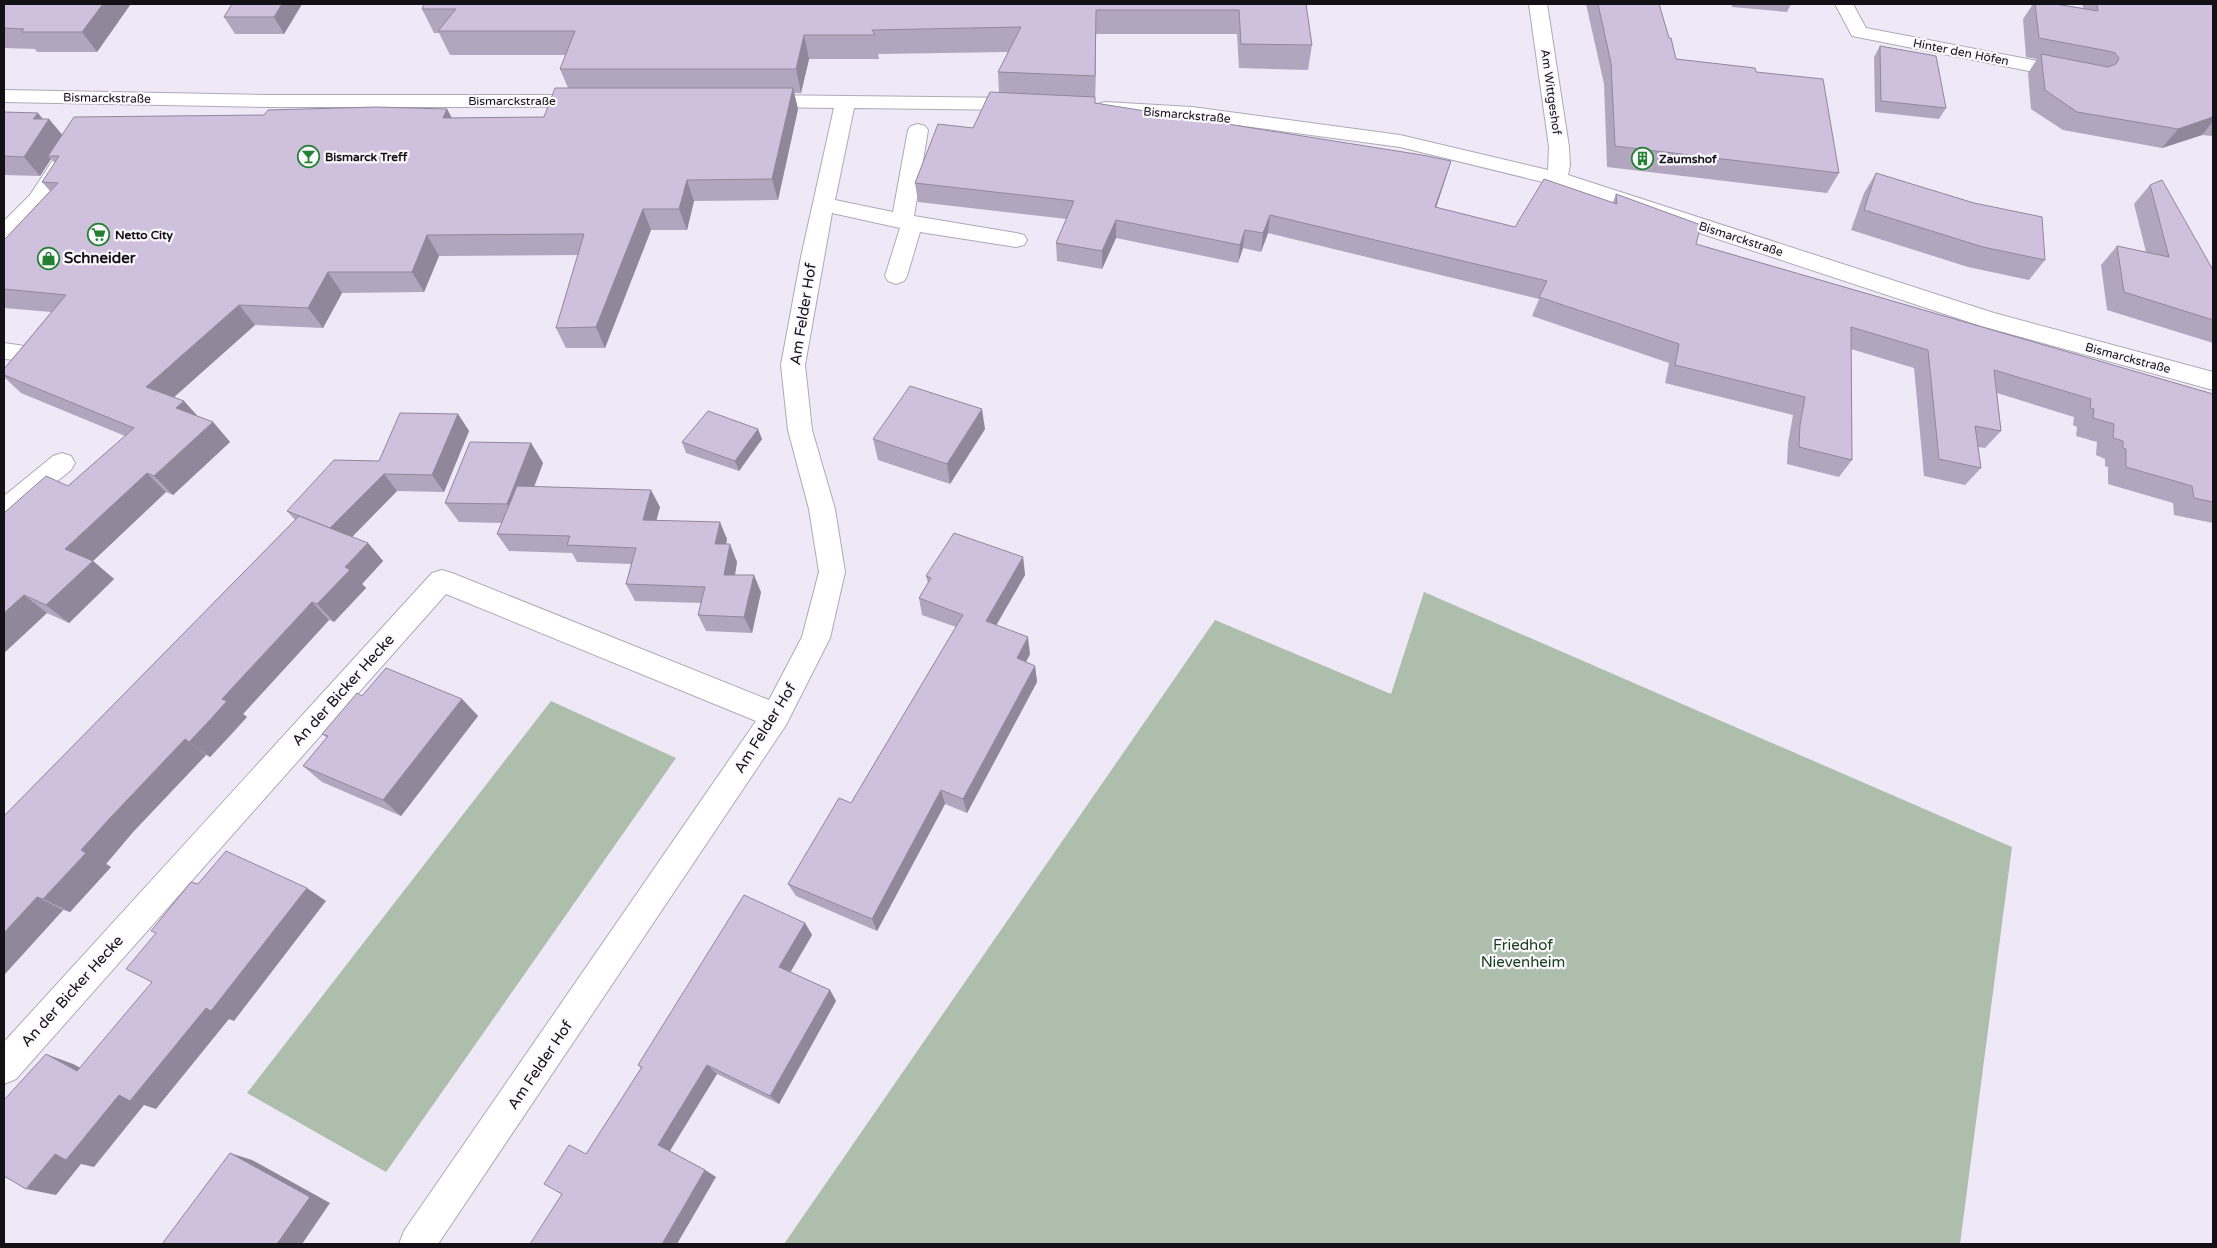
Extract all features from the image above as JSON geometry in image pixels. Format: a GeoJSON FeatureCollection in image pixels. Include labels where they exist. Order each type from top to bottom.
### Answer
{"type":"FeatureCollection","features":[{"type":"Feature","properties":{"kind":"street","name":"Am Wittgeshof"},"geometry":{"type":"LineString","coordinates":[[1538,4],[1556,122],[1560,165],[1557,180]]}},
{"type":"Feature","properties":{"kind":"street","name":"Hinter den Höfen"},"geometry":{"type":"LineString","coordinates":[[1844,4],[1860,32],[2084,76]]}},
{"type":"Feature","properties":{"kind":"street","name":"Bismarckstraße"},"geometry":{"type":"LineString","coordinates":[[4,96],[98,106],[267,101],[606,101]]}},
{"type":"Feature","properties":{"kind":"street"},"geometry":{"type":"LineString","coordinates":[[735,101],[1039,105]]}},
{"type":"Feature","properties":{"kind":"street","name":"Am Felder Hof"},"geometry":{"type":"LineString","coordinates":[[417,1244],[776,716],[816,638],[832,572],[822,509],[800,430],[794,365],[823,204],[845,101]]}},
{"type":"Feature","properties":{"kind":"street","name":"Bismarckstraße"},"geometry":{"type":"LineString","coordinates":[[1087,108],[1192,113],[1400,141],[1557,180],[1989,320],[2213,381]]}},
{"type":"Feature","properties":{"kind":"street"},"geometry":{"type":"LineString","coordinates":[[896,276],[907,222],[918,130]]}},
{"type":"Feature","properties":{"kind":"street"},"geometry":{"type":"LineString","coordinates":[[4,233],[38,200],[77,137]]}},
{"type":"Feature","properties":{"kind":"street"},"geometry":{"type":"LineString","coordinates":[[823,204],[907,222],[1016,240]]}},
{"type":"Feature","properties":{"kind":"street"},"geometry":{"type":"LineString","coordinates":[[4,510],[62,463]]}},
{"type":"Feature","properties":{"kind":"street","name":"An der Bicker Hecke"},"geometry":{"type":"LineString","coordinates":[[4,1067],[442,581],[776,716]]}},
{"type":"Feature","properties":{"kind":"green space","name":"Friedhof Nievenheim"},"geometry":{"type":"Polygon","coordinates":[[[1424,592],[2012,847],[1960,1244],[784,1244],[1215,620],[1391,694],[1424,592]]]}},
{"type":"Feature","properties":{"kind":"green space"},"geometry":{"type":"Polygon","coordinates":[[[551,701],[676,758],[386,1172],[247,1093],[551,701]]]}},
{"type":"Feature","properties":{"kind":"building"},"geometry":{"type":"Polygon","coordinates":[[[4,4],[103,4],[82,32],[21,32],[24,29],[4,28],[4,4]]]}},
{"type":"Feature","properties":{"kind":"building"},"geometry":{"type":"Polygon","coordinates":[[[232,4],[282,4],[274,17],[224,17],[232,4]]]}},
{"type":"Feature","properties":{"kind":"building"},"geometry":{"type":"Polygon","coordinates":[[[424,4],[1306,4],[1312,45],[1241,44],[1239,10],[1096,10],[1095,76],[998,72],[1021,27],[872,30],[875,35],[804,35],[796,69],[560,69],[575,31],[438,31],[456,9],[422,9],[424,4]]]}},
{"type":"Feature","properties":{"kind":"building"},"geometry":{"type":"Polygon","coordinates":[[[1598,4],[1659,4],[1676,59],[1755,68],[1756,72],[1823,79],[1839,173],[1615,146],[1611,63],[1598,4]]]}},
{"type":"Feature","properties":{"kind":"building"},"geometry":{"type":"Polygon","coordinates":[[[2035,4],[2055,4],[2098,11],[2097,4],[2213,4],[2213,117],[2178,129],[2077,112],[2045,90],[2041,54],[2108,67],[2116,64],[2119,58],[2115,53],[2108,51],[2039,38],[2035,4]]]}},
{"type":"Feature","properties":{"kind":"building"},"geometry":{"type":"Polygon","coordinates":[[[1880,46],[1936,56],[1946,108],[1881,101],[1880,46]]]}},
{"type":"Feature","properties":{"kind":"building"},"geometry":{"type":"Polygon","coordinates":[[[555,88],[793,88],[772,179],[687,180],[679,209],[643,209],[596,327],[556,328],[584,234],[427,235],[412,272],[328,272],[308,308],[239,305],[146,387],[184,401],[176,408],[213,422],[154,476],[147,473],[65,549],[93,561],[46,605],[24,595],[4,613],[4,513],[46,476],[68,486],[134,428],[4,375],[4,369],[66,295],[4,289],[4,240],[58,183],[42,182],[59,156],[48,156],[74,117],[264,115],[268,110],[376,107],[447,109],[443,118],[544,117],[555,88]]]}},
{"type":"Feature","properties":{"kind":"building"},"geometry":{"type":"Polygon","coordinates":[[[990,92],[1095,97],[1095,103],[1451,161],[1435,207],[1515,227],[1544,179],[1617,204],[1616,194],[1701,225],[1696,244],[2213,394],[2213,502],[2194,498],[2192,486],[2126,467],[2126,449],[2123,448],[2123,441],[2113,438],[2114,424],[2093,418],[2094,409],[2090,408],[2091,399],[1994,370],[2001,431],[1975,426],[1981,468],[1939,459],[1928,350],[1851,327],[1852,460],[1799,447],[1800,425],[1805,397],[1675,365],[1679,344],[1539,297],[1547,281],[1270,215],[1263,233],[1245,230],[1240,245],[1116,220],[1102,251],[1056,243],[1074,201],[915,183],[938,124],[973,128],[990,92]]]}},
{"type":"Feature","properties":{"kind":"building"},"geometry":{"type":"Polygon","coordinates":[[[4,112],[38,113],[33,119],[49,119],[24,157],[4,156],[4,112]]]}},
{"type":"Feature","properties":{"kind":"building"},"geometry":{"type":"Polygon","coordinates":[[[1876,173],[1974,203],[2042,217],[2045,260],[1983,247],[1864,210],[1876,173]]]}},
{"type":"Feature","properties":{"kind":"building"},"geometry":{"type":"Polygon","coordinates":[[[2162,180],[2213,270],[2213,320],[2124,292],[2117,246],[2169,257],[2150,185],[2162,180]]]}},
{"type":"Feature","properties":{"kind":"building"},"geometry":{"type":"Polygon","coordinates":[[[910,386],[982,409],[947,464],[873,439],[910,386]]]}},
{"type":"Feature","properties":{"kind":"building"},"geometry":{"type":"Polygon","coordinates":[[[708,411],[758,429],[735,461],[682,442],[708,411]]]}},
{"type":"Feature","properties":{"kind":"building"},"geometry":{"type":"Polygon","coordinates":[[[400,413],[458,414],[432,475],[384,474],[330,528],[287,511],[334,460],[379,461],[400,413]]]}},
{"type":"Feature","properties":{"kind":"building"},"geometry":{"type":"Polygon","coordinates":[[[470,442],[531,443],[507,504],[445,503],[470,442]]]}},
{"type":"Feature","properties":{"kind":"building"},"geometry":{"type":"Polygon","coordinates":[[[517,486],[651,490],[643,520],[720,522],[715,544],[730,544],[724,575],[754,575],[744,617],[698,615],[705,587],[626,584],[636,548],[567,545],[570,536],[497,534],[517,486]]]}},
{"type":"Feature","properties":{"kind":"building"},"geometry":{"type":"Polygon","coordinates":[[[299,516],[368,543],[345,567],[350,570],[317,604],[312,602],[222,699],[227,701],[209,721],[189,742],[185,739],[81,850],[86,853],[43,899],[37,897],[4,933],[4,816],[299,516]]]}},
{"type":"Feature","properties":{"kind":"building"},"geometry":{"type":"Polygon","coordinates":[[[954,533],[1023,557],[986,621],[1028,637],[1017,658],[1035,666],[963,799],[941,790],[872,919],[788,884],[839,798],[851,803],[963,615],[919,598],[931,578],[926,576],[954,533]]]}},
{"type":"Feature","properties":{"kind":"building"},"geometry":{"type":"Polygon","coordinates":[[[386,668],[462,699],[383,800],[303,766],[328,736],[322,734],[357,693],[362,696],[386,668]]]}},
{"type":"Feature","properties":{"kind":"building"},"geometry":{"type":"Polygon","coordinates":[[[226,851],[307,888],[211,1011],[206,1008],[130,1101],[119,1095],[66,1160],[55,1154],[26,1189],[4,1176],[4,1100],[46,1054],[77,1071],[152,982],[126,969],[156,933],[151,931],[191,882],[198,884],[226,851]]]}},
{"type":"Feature","properties":{"kind":"building"},"geometry":{"type":"Polygon","coordinates":[[[744,895],[805,923],[779,967],[830,990],[770,1096],[707,1065],[658,1145],[705,1170],[662,1244],[530,1244],[562,1194],[544,1184],[569,1145],[586,1154],[642,1067],[638,1065],[744,895]]]}},
{"type":"Feature","properties":{"kind":"building"},"geometry":{"type":"Polygon","coordinates":[[[230,1153],[310,1197],[277,1244],[162,1244],[230,1153]]]}},
{"type":"Feature","properties":{"kind":"place","name":"Bismarck Treff"},"geometry":{"type":"Point","coordinates":[309,157]}},
{"type":"Feature","properties":{"kind":"place","name":"Zaumshof"},"geometry":{"type":"Point","coordinates":[1643,159]}},
{"type":"Feature","properties":{"kind":"place","name":"Netto City"},"geometry":{"type":"Point","coordinates":[99,235]}},
{"type":"Feature","properties":{"kind":"place","name":"Schneider"},"geometry":{"type":"Point","coordinates":[48,258]}}]}
